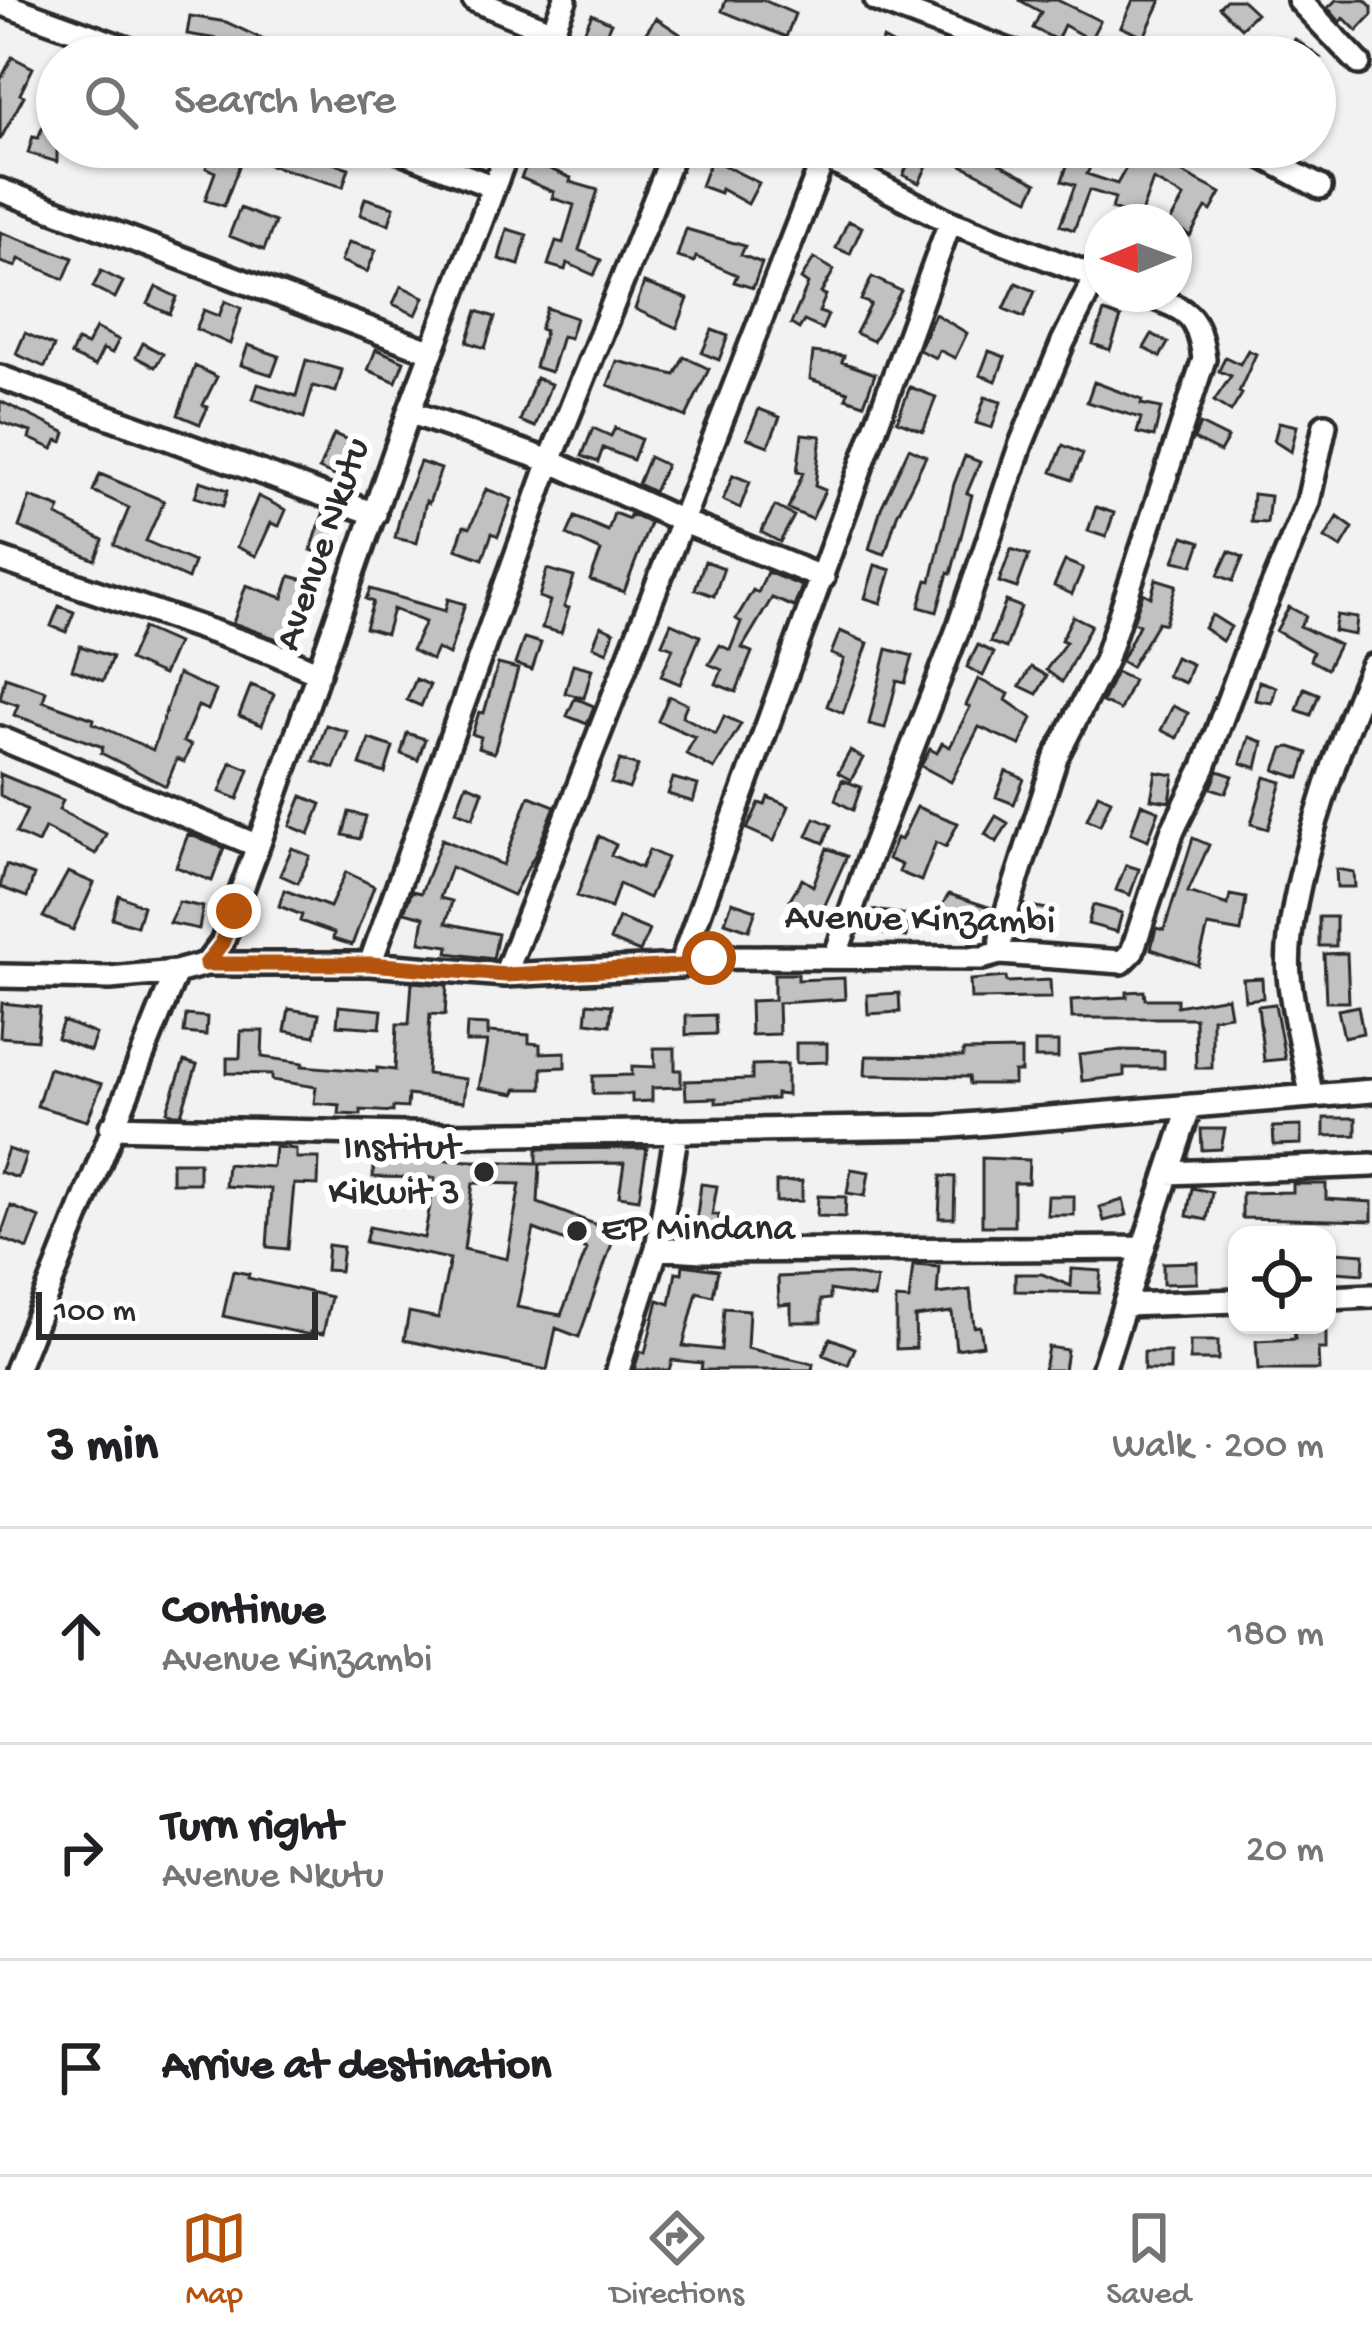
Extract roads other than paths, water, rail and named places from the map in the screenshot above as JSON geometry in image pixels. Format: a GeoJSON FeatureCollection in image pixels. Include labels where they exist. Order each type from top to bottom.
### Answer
{"type":"FeatureCollection","features":[{"type":"Feature","properties":{"kind":"street"},"geometry":{"type":"LineString","coordinates":[[475,0],[552,32]]}},
{"type":"Feature","properties":{"kind":"street"},"geometry":{"type":"LineString","coordinates":[[550,36],[565,0]]}},
{"type":"Feature","properties":{"kind":"street"},"geometry":{"type":"LineString","coordinates":[[876,0],[970,36]]}},
{"type":"Feature","properties":{"kind":"street"},"geometry":{"type":"LineString","coordinates":[[1298,0],[1333,36]]}},
{"type":"Feature","properties":{"kind":"street"},"geometry":{"type":"LineString","coordinates":[[0,3],[92,36]]}},
{"type":"Feature","properties":{"kind":"street"},"geometry":{"type":"LineString","coordinates":[[1336,39],[1359,63]]}},
{"type":"Feature","properties":{"kind":"street"},"geometry":{"type":"LineString","coordinates":[[445,168],[494,187]]}},
{"type":"Feature","properties":{"kind":"street","name":"Avenue Nkutu"},"geometry":{"type":"LineString","coordinates":[[206,964],[222,943],[258,846],[409,412],[501,168]]}},
{"type":"Feature","properties":{"kind":"street"},"geometry":{"type":"LineString","coordinates":[[370,964],[550,461],[668,168]]}},
{"type":"Feature","properties":{"kind":"street"},"geometry":{"type":"LineString","coordinates":[[506,975],[820,168]]}},
{"type":"Feature","properties":{"kind":"street"},"geometry":{"type":"LineString","coordinates":[[845,168],[950,222],[1084,272]]}},
{"type":"Feature","properties":{"kind":"street"},"geometry":{"type":"LineString","coordinates":[[1284,168],[1320,187]]}},
{"type":"Feature","properties":{"kind":"street"},"geometry":{"type":"LineString","coordinates":[[0,190],[431,352]]}},
{"type":"Feature","properties":{"kind":"street"},"geometry":{"type":"LineString","coordinates":[[680,966],[950,222]]}},
{"type":"Feature","properties":{"kind":"street"},"geometry":{"type":"LineString","coordinates":[[835,957],[958,629],[1021,443],[1084,305]]}},
{"type":"Feature","properties":{"kind":"street"},"geometry":{"type":"LineString","coordinates":[[1000,953],[1002,926],[1056,757],[1105,661],[1204,359],[1200,329],[1186,312]]}},
{"type":"Feature","properties":{"kind":"street"},"geometry":{"type":"LineString","coordinates":[[0,377],[375,514]]}},
{"type":"Feature","properties":{"kind":"street"},"geometry":{"type":"LineString","coordinates":[[409,412],[550,461],[823,578]]}},
{"type":"Feature","properties":{"kind":"street","name":"Avenue Kinzambi"},"geometry":{"type":"LineString","coordinates":[[0,976],[110,978],[206,964],[370,964],[506,975],[680,966],[718,956],[982,958],[1000,953],[1122,962],[1132,952],[1172,832],[1204,767],[1308,502],[1324,424]]}},
{"type":"Feature","properties":{"kind":"street"},"geometry":{"type":"LineString","coordinates":[[0,559],[269,651],[319,673]]}},
{"type":"Feature","properties":{"kind":"street"},"geometry":{"type":"LineString","coordinates":[[1311,1094],[1288,975],[1290,925],[1323,803],[1372,666]]}},
{"type":"Feature","properties":{"kind":"street"},"geometry":{"type":"LineString","coordinates":[[0,738],[258,846]]}},
{"type":"Feature","properties":{"kind":"street"},"geometry":{"type":"LineString","coordinates":[[16,1370],[176,972]]}},
{"type":"Feature","properties":{"kind":"street"},"geometry":{"type":"LineString","coordinates":[[111,1126],[446,1135],[940,1127],[1372,1091]]}},
{"type":"Feature","properties":{"kind":"street"},"geometry":{"type":"LineString","coordinates":[[1102,1370],[1190,1106]]}},
{"type":"Feature","properties":{"kind":"street"},"geometry":{"type":"LineString","coordinates":[[618,1370],[657,1248],[677,1131]]}},
{"type":"Feature","properties":{"kind":"street"},"geometry":{"type":"LineString","coordinates":[[1168,1173],[1372,1166]]}},
{"type":"Feature","properties":{"kind":"street"},"geometry":{"type":"LineString","coordinates":[[657,1248],[702,1252],[1142,1248]]}},
{"type":"Feature","properties":{"kind":"street"},"geometry":{"type":"LineString","coordinates":[[1336,1298],[1372,1297]]}},
{"type":"Feature","properties":{"kind":"street"},"geometry":{"type":"LineString","coordinates":[[1125,1305],[1228,1301]]}},
{"type":"Feature","properties":{"kind":"place","name":"Institut Kikwit 3"},"geometry":{"type":"Point","coordinates":[484,1172]}},
{"type":"Feature","properties":{"kind":"place","name":"EP Mindana"},"geometry":{"type":"Point","coordinates":[577,1231]}}]}
